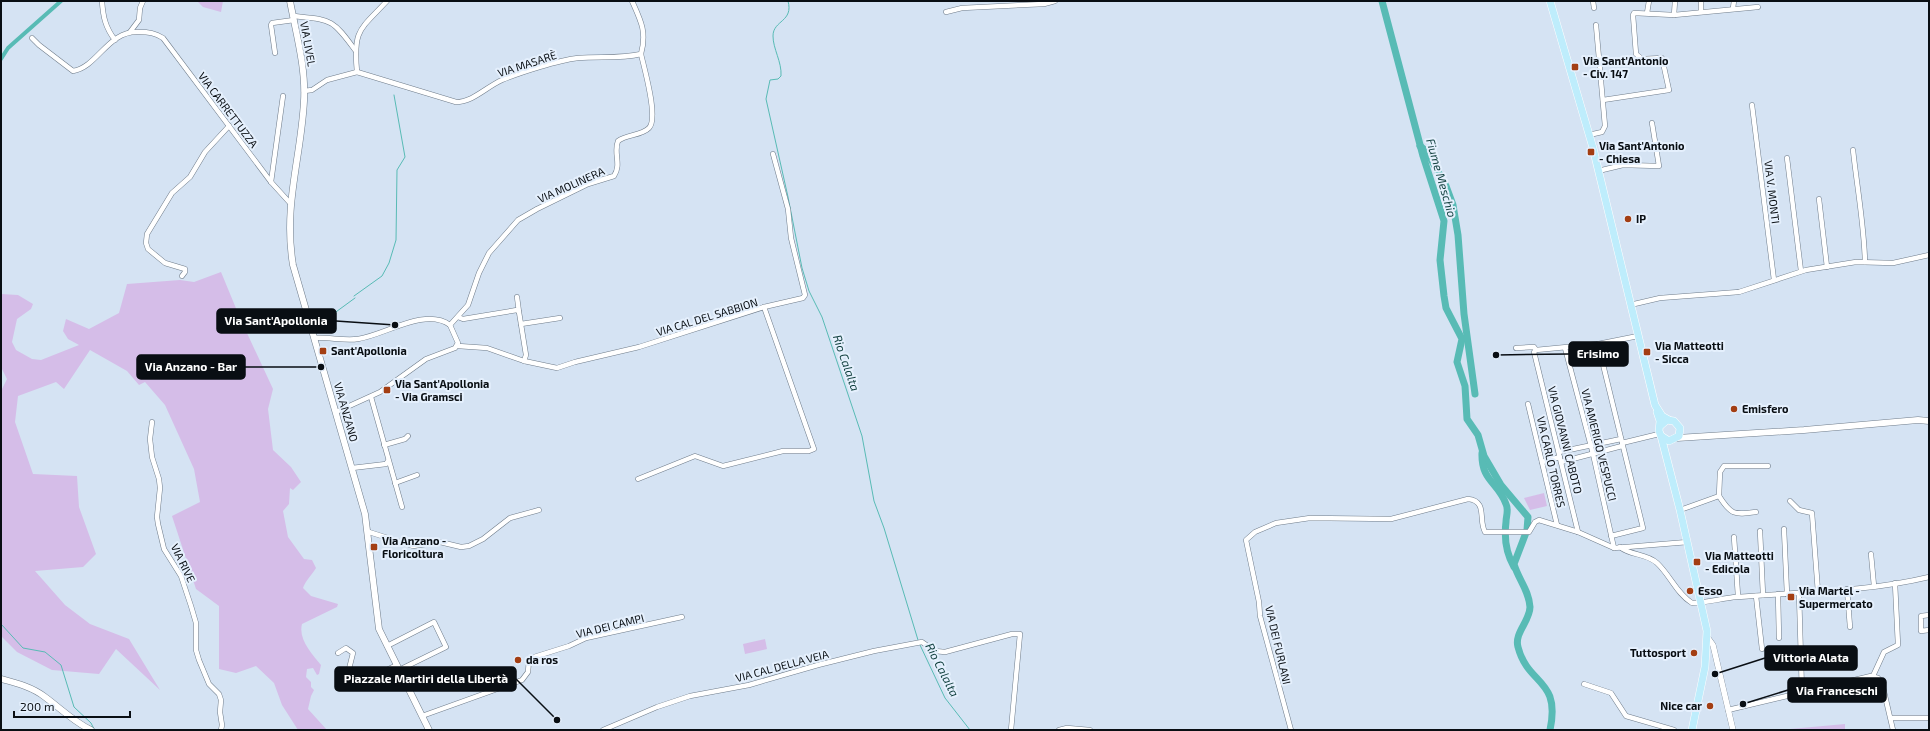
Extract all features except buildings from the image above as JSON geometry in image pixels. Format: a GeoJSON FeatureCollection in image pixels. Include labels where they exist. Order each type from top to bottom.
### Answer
{"type":"FeatureCollection","features":[{"type":"Feature","properties":{"kind":"main road","name":"VIA LIVEL"},"geometry":{"type":"LineString","coordinates":[[290,1],[304,91]]}},
{"type":"Feature","properties":{"kind":"main road"},"geometry":{"type":"LineString","coordinates":[[1550,1],[1589,135],[1702,602],[1708,638],[1705,667],[1692,730]]}},
{"type":"Feature","properties":{"kind":"main road","name":"VIA ANZANO"},"geometry":{"type":"LineString","coordinates":[[304,91],[303,115],[290,203],[289,227],[292,258],[369,532],[377,620],[387,646],[429,730]]}},
{"type":"Feature","properties":{"kind":"main road"},"geometry":{"type":"LineString","coordinates":[[1655,407],[1662,416],[1676,422],[1680,428],[1686,432],[1702,437]]}},
{"type":"Feature","properties":{"kind":"main road"},"geometry":{"type":"LineString","coordinates":[[1918,420],[1929,417]]}},
{"type":"Feature","properties":{"kind":"main road"},"geometry":{"type":"LineString","coordinates":[[1660,432],[1664,421],[1669,420]]}},
{"type":"Feature","properties":{"kind":"main road"},"geometry":{"type":"LineString","coordinates":[[1660,432],[1666,440],[1918,420],[1929,421]]}},
{"type":"Feature","properties":{"kind":"main road"},"geometry":{"type":"LineString","coordinates":[[1667,458],[1669,448],[1680,433],[1680,428]]}},
{"type":"Feature","properties":{"kind":"main road"},"geometry":{"type":"LineString","coordinates":[[1,678],[31,689],[44,696],[91,730]]}},
{"type":"Feature","properties":{"kind":"street"},"geometry":{"type":"LineString","coordinates":[[102,1],[107,30],[114,40]]}},
{"type":"Feature","properties":{"kind":"street"},"geometry":{"type":"LineString","coordinates":[[32,38],[73,71],[78,70],[114,40],[130,32],[139,20],[140,8],[144,1]]}},
{"type":"Feature","properties":{"kind":"street"},"geometry":{"type":"LineString","coordinates":[[304,91],[312,90],[327,80],[357,72],[355,50],[362,26],[387,1]]}},
{"type":"Feature","properties":{"kind":"street"},"geometry":{"type":"LineString","coordinates":[[632,1],[642,22],[645,40],[641,54]]}},
{"type":"Feature","properties":{"kind":"street"},"geometry":{"type":"LineString","coordinates":[[946,12],[962,8],[1044,4],[1055,1]]}},
{"type":"Feature","properties":{"kind":"street"},"geometry":{"type":"LineString","coordinates":[[1593,1],[1594,8]]}},
{"type":"Feature","properties":{"kind":"street"},"geometry":{"type":"LineString","coordinates":[[1647,13],[1648,1]]}},
{"type":"Feature","properties":{"kind":"street"},"geometry":{"type":"LineString","coordinates":[[1674,15],[1675,1]]}},
{"type":"Feature","properties":{"kind":"street"},"geometry":{"type":"LineString","coordinates":[[1700,12],[1702,1]]}},
{"type":"Feature","properties":{"kind":"street"},"geometry":{"type":"LineString","coordinates":[[1733,8],[1734,1]]}},
{"type":"Feature","properties":{"kind":"street"},"geometry":{"type":"LineString","coordinates":[[1603,100],[1669,90],[1662,58],[1642,59],[1637,56],[1633,15],[1637,12],[1674,15],[1733,8],[1758,7]]}},
{"type":"Feature","properties":{"kind":"street"},"geometry":{"type":"LineString","coordinates":[[275,53],[270,25],[293,18],[323,19],[332,22],[355,50]]}},
{"type":"Feature","properties":{"kind":"street"},"geometry":{"type":"LineString","coordinates":[[1589,135],[1601,132],[1604,128],[1596,25]]}},
{"type":"Feature","properties":{"kind":"street","name":"VIA CARRETTUZZA"},"geometry":{"type":"LineString","coordinates":[[130,32],[154,33],[163,38],[271,182],[290,203]]}},
{"type":"Feature","properties":{"kind":"street","name":"VIA MASARÈ"},"geometry":{"type":"LineString","coordinates":[[357,72],[456,102],[463,102],[502,80],[559,62],[576,58],[621,58],[641,54]]}},
{"type":"Feature","properties":{"kind":"street","name":"VIA MOLINERA"},"geometry":{"type":"LineString","coordinates":[[450,325],[458,317],[471,298],[479,273],[486,259],[518,220],[588,184],[614,176],[618,164],[616,151],[618,141],[626,136],[643,131],[651,124],[653,118],[652,106],[641,54]]}},
{"type":"Feature","properties":{"kind":"street","name":"VIA CARRETTUZZA"},"geometry":{"type":"LineString","coordinates":[[271,182],[283,96]]}},
{"type":"Feature","properties":{"kind":"street","name":"VIA V. MONTI"},"geometry":{"type":"LineString","coordinates":[[1752,105],[1774,280]]}},
{"type":"Feature","properties":{"kind":"street"},"geometry":{"type":"LineString","coordinates":[[1598,171],[1623,165],[1659,166],[1652,123]]}},
{"type":"Feature","properties":{"kind":"street"},"geometry":{"type":"LineString","coordinates":[[182,276],[185,269],[165,263],[148,249],[146,234],[172,193],[190,177],[205,152],[229,126]]}},
{"type":"Feature","properties":{"kind":"street"},"geometry":{"type":"LineString","coordinates":[[1853,150],[1858,199],[1862,214],[1866,262]]}},
{"type":"Feature","properties":{"kind":"street"},"geometry":{"type":"LineString","coordinates":[[764,307],[803,298],[805,295],[791,238],[788,209],[773,154]]}},
{"type":"Feature","properties":{"kind":"street"},"geometry":{"type":"LineString","coordinates":[[1787,158],[1800,272]]}},
{"type":"Feature","properties":{"kind":"street"},"geometry":{"type":"LineString","coordinates":[[1818,199],[1827,267]]}},
{"type":"Feature","properties":{"kind":"street"},"geometry":{"type":"LineString","coordinates":[[1630,305],[1660,298],[1739,292],[1800,272],[1866,262],[1893,264],[1929,255]]}},
{"type":"Feature","properties":{"kind":"street"},"geometry":{"type":"LineString","coordinates":[[336,412],[371,397],[420,363],[458,346],[488,348],[524,361],[526,355],[517,297]]}},
{"type":"Feature","properties":{"kind":"street","name":"VIA CAL DEL SABBION"},"geometry":{"type":"LineString","coordinates":[[524,361],[557,368],[575,362],[639,347],[764,307],[814,449],[809,451],[783,451],[723,466],[695,456],[638,479]]}},
{"type":"Feature","properties":{"kind":"street"},"geometry":{"type":"LineString","coordinates":[[458,317],[463,319],[517,310],[519,312]]}},
{"type":"Feature","properties":{"kind":"street"},"geometry":{"type":"LineString","coordinates":[[521,324],[560,318]]}},
{"type":"Feature","properties":{"kind":"street"},"geometry":{"type":"LineString","coordinates":[[314,338],[357,339],[424,319],[438,320],[450,325],[458,346]]}},
{"type":"Feature","properties":{"kind":"street"},"geometry":{"type":"LineString","coordinates":[[1516,348],[1534,347],[1535,351],[1598,344],[1638,336]]}},
{"type":"Feature","properties":{"kind":"street"},"geometry":{"type":"LineString","coordinates":[[1598,344],[1642,528],[1611,536]]}},
{"type":"Feature","properties":{"kind":"street","name":"VIA AMERIGO VESPUCCI"},"geometry":{"type":"LineString","coordinates":[[1565,348],[1593,454],[1614,548]]}},
{"type":"Feature","properties":{"kind":"street","name":"VIA GIOVANNI CABOTO"},"geometry":{"type":"LineString","coordinates":[[1535,351],[1578,532]]}},
{"type":"Feature","properties":{"kind":"street"},"geometry":{"type":"LineString","coordinates":[[371,397],[402,507]]}},
{"type":"Feature","properties":{"kind":"street","name":"VIA CARLO TORRES"},"geometry":{"type":"LineString","coordinates":[[1528,404],[1557,525]]}},
{"type":"Feature","properties":{"kind":"street","name":"VIA RIVE"},"geometry":{"type":"LineString","coordinates":[[152,422],[150,439],[152,456],[160,479],[157,517],[158,524],[164,548],[183,580],[191,606],[196,623],[196,650],[199,660],[209,684],[219,694],[221,700],[221,730]]}},
{"type":"Feature","properties":{"kind":"street"},"geometry":{"type":"LineString","coordinates":[[1542,462],[1593,454],[1622,442],[1660,432]]}},
{"type":"Feature","properties":{"kind":"street"},"geometry":{"type":"LineString","coordinates":[[384,445],[405,439],[408,436]]}},
{"type":"Feature","properties":{"kind":"street"},"geometry":{"type":"LineString","coordinates":[[1559,452],[1590,445],[1622,442]]}},
{"type":"Feature","properties":{"kind":"street"},"geometry":{"type":"LineString","coordinates":[[352,468],[386,464],[388,461]]}},
{"type":"Feature","properties":{"kind":"street"},"geometry":{"type":"LineString","coordinates":[[1756,512],[1733,513],[1726,508],[1719,496],[1720,472],[1724,466],[1768,466]]}},
{"type":"Feature","properties":{"kind":"street"},"geometry":{"type":"LineString","coordinates":[[395,482],[417,475]]}},
{"type":"Feature","properties":{"kind":"street"},"geometry":{"type":"LineString","coordinates":[[1680,510],[1719,496]]}},
{"type":"Feature","properties":{"kind":"street","name":"VIA DEI FURLANI"},"geometry":{"type":"LineString","coordinates":[[1291,730],[1260,616],[1259,602],[1246,540],[1255,532],[1276,523],[1330,518],[1391,519],[1468,499],[1476,501],[1481,506],[1485,532],[1526,533],[1535,522],[1539,520],[1557,525]]}},
{"type":"Feature","properties":{"kind":"street"},"geometry":{"type":"LineString","coordinates":[[1790,501],[1799,510],[1812,513],[1818,592]]}},
{"type":"Feature","properties":{"kind":"street"},"geometry":{"type":"LineString","coordinates":[[369,532],[413,546],[440,542],[462,547],[469,546],[483,539],[510,518],[539,510]]}},
{"type":"Feature","properties":{"kind":"street"},"geometry":{"type":"LineString","coordinates":[[1557,525],[1578,532],[1614,548],[1688,542]]}},
{"type":"Feature","properties":{"kind":"street"},"geometry":{"type":"LineString","coordinates":[[1784,529],[1787,594]]}},
{"type":"Feature","properties":{"kind":"street"},"geometry":{"type":"LineString","coordinates":[[1760,531],[1763,595]]}},
{"type":"Feature","properties":{"kind":"street"},"geometry":{"type":"LineString","coordinates":[[1734,537],[1738,596]]}},
{"type":"Feature","properties":{"kind":"street"},"geometry":{"type":"LineString","coordinates":[[1620,548],[1625,552],[1642,554],[1657,563],[1686,599],[1692,603],[1738,596],[1799,594],[1874,586],[1929,576]]}},
{"type":"Feature","properties":{"kind":"street"},"geometry":{"type":"LineString","coordinates":[[1871,554],[1874,586]]}},
{"type":"Feature","properties":{"kind":"street"},"geometry":{"type":"LineString","coordinates":[[1874,677],[1884,652],[1898,645],[1896,583]]}},
{"type":"Feature","properties":{"kind":"street"},"geometry":{"type":"LineString","coordinates":[[1847,589],[1850,627]]}},
{"type":"Feature","properties":{"kind":"street"},"geometry":{"type":"LineString","coordinates":[[1778,594],[1779,638]]}},
{"type":"Feature","properties":{"kind":"street"},"geometry":{"type":"LineString","coordinates":[[1799,594],[1802,692]]}},
{"type":"Feature","properties":{"kind":"street"},"geometry":{"type":"LineString","coordinates":[[1756,596],[1762,649]]}},
{"type":"Feature","properties":{"kind":"street"},"geometry":{"type":"LineString","coordinates":[[1929,615],[1921,616],[1922,631],[1929,630]]}},
{"type":"Feature","properties":{"kind":"street","name":"VIA DEI CAMPI"},"geometry":{"type":"LineString","coordinates":[[422,716],[522,680],[528,672],[529,660],[534,656],[586,638],[682,617]]}},
{"type":"Feature","properties":{"kind":"street"},"geometry":{"type":"LineString","coordinates":[[338,653],[346,648],[352,652],[348,673],[355,683],[358,684],[446,647],[434,622],[387,646]]}},
{"type":"Feature","properties":{"kind":"street","name":"VIA CAL DELLA VEIA"},"geometry":{"type":"LineString","coordinates":[[603,730],[690,696],[749,685],[818,665],[919,643],[935,651],[945,652],[1018,634],[1011,730]]}},
{"type":"Feature","properties":{"kind":"street"},"geometry":{"type":"LineString","coordinates":[[1708,638],[1713,645],[1733,730]]}},
{"type":"Feature","properties":{"kind":"street"},"geometry":{"type":"LineString","coordinates":[[1728,710],[1802,692],[1874,677],[1882,683],[1893,730]]}},
{"type":"Feature","properties":{"kind":"street"},"geometry":{"type":"LineString","coordinates":[[1584,684],[1611,693],[1626,716],[1674,730]]}},
{"type":"Feature","properties":{"kind":"street"},"geometry":{"type":"LineString","coordinates":[[1891,718],[1929,718]]}},
{"type":"Feature","properties":{"kind":"street"},"geometry":{"type":"LineString","coordinates":[[618,724],[620,730]]}},
{"type":"Feature","properties":{"kind":"street"},"geometry":{"type":"LineString","coordinates":[[1059,730],[1067,728],[1090,730]]}},
{"type":"Feature","properties":{"kind":"shaded area"},"geometry":{"type":"Polygon","coordinates":[[[197,1],[223,1],[221,12],[203,7],[197,1]]]}},
{"type":"Feature","properties":{"kind":"shaded area"},"geometry":{"type":"Polygon","coordinates":[[[221,272],[240,318],[273,389],[268,409],[273,450],[291,467],[301,482],[293,490],[290,488],[289,504],[283,511],[288,537],[304,559],[312,560],[316,568],[303,588],[311,596],[338,604],[337,607],[302,624],[301,630],[304,641],[321,665],[319,674],[317,675],[313,668],[307,669],[306,677],[311,682],[311,687],[314,690],[308,709],[327,730],[298,730],[282,705],[274,683],[256,666],[236,673],[219,669],[219,606],[196,589],[172,516],[200,502],[194,469],[165,405],[145,382],[139,385],[127,371],[90,350],[64,389],[56,382],[18,396],[15,422],[33,474],[77,476],[79,507],[96,554],[83,567],[35,571],[65,605],[90,624],[129,639],[160,690],[116,649],[99,674],[52,670],[17,652],[1,636],[1,391],[7,379],[1,367],[1,294],[18,295],[33,304],[31,309],[17,319],[12,342],[16,350],[32,359],[41,360],[79,345],[68,339],[63,331],[66,319],[89,329],[119,313],[127,284],[180,280],[194,282],[221,272]]]}},
{"type":"Feature","properties":{"kind":"shaded area"},"geometry":{"type":"Polygon","coordinates":[[[1544,493],[1547,506],[1530,510],[1524,498],[1544,493]]]}},
{"type":"Feature","properties":{"kind":"shaded area"},"geometry":{"type":"Polygon","coordinates":[[[765,639],[767,649],[745,654],[743,644],[765,639]]]}},
{"type":"Feature","properties":{"kind":"shaded area"},"geometry":{"type":"Polygon","coordinates":[[[1845,724],[1845,730],[1779,730],[1845,724]]]}},
{"type":"Feature","properties":{"kind":"waterway"},"geometry":{"type":"LineString","coordinates":[[1,59],[8,48],[61,1]]}},
{"type":"Feature","properties":{"kind":"waterway","name":"Rio Calalta"},"geometry":{"type":"LineString","coordinates":[[788,1],[788,13],[776,27],[773,36],[781,76],[778,79],[770,80],[766,99],[802,268],[809,291],[822,317],[862,436],[874,501],[884,528],[918,640]]}},
{"type":"Feature","properties":{"kind":"waterway","name":"Fiume Meschio"},"geometry":{"type":"LineString","coordinates":[[1382,1],[1423,156],[1444,221],[1440,260],[1444,296],[1446,308],[1462,339],[1457,362],[1465,386],[1467,419],[1478,435],[1484,456],[1501,485],[1528,517],[1527,530],[1514,564],[1528,595],[1530,607],[1528,617],[1520,632],[1517,642],[1523,660],[1547,691],[1551,701],[1552,713],[1550,730]]}},
{"type":"Feature","properties":{"kind":"waterway"},"geometry":{"type":"LineString","coordinates":[[354,296],[382,276],[389,263],[396,240],[397,170],[405,157],[394,95]]}},
{"type":"Feature","properties":{"kind":"waterway"},"geometry":{"type":"LineString","coordinates":[[1420,146],[1427,152],[1446,186],[1453,205],[1458,235],[1464,314],[1475,394]]}},
{"type":"Feature","properties":{"kind":"waterway"},"geometry":{"type":"LineString","coordinates":[[315,324],[329,317],[355,298]]}},
{"type":"Feature","properties":{"kind":"waterway"},"geometry":{"type":"LineString","coordinates":[[1482,453],[1484,470],[1503,497],[1507,506],[1505,528],[1507,551],[1514,567]]}},
{"type":"Feature","properties":{"kind":"waterway"},"geometry":{"type":"LineString","coordinates":[[1,624],[23,648],[45,652],[61,665],[74,707],[91,723],[94,729]]}},
{"type":"Feature","properties":{"kind":"waterway","name":"Rio Calalta"},"geometry":{"type":"LineString","coordinates":[[920,645],[945,698],[970,730]]}},
{"type":"Feature","properties":{"kind":"place","name":"Via Sant'Antonio - Civ. 147"},"geometry":{"type":"Point","coordinates":[1575,67]}},
{"type":"Feature","properties":{"kind":"place","name":"Via Sant'Antonio - Chiesa"},"geometry":{"type":"Point","coordinates":[1591,152]}},
{"type":"Feature","properties":{"kind":"place","name":"IP"},"geometry":{"type":"Point","coordinates":[1628,219]}},
{"type":"Feature","properties":{"kind":"place","name":"Via Sant'Apollonia"},"geometry":{"type":"Point","coordinates":[395,325]}},
{"type":"Feature","properties":{"kind":"place","name":"Sant'Apollonia"},"geometry":{"type":"Point","coordinates":[323,351]}},
{"type":"Feature","properties":{"kind":"place","name":"Via Matteotti - Sicca"},"geometry":{"type":"Point","coordinates":[1647,352]}},
{"type":"Feature","properties":{"kind":"place","name":"Erisimo"},"geometry":{"type":"Point","coordinates":[1496,355]}},
{"type":"Feature","properties":{"kind":"place","name":"Via Anzano - Bar"},"geometry":{"type":"Point","coordinates":[321,367]}},
{"type":"Feature","properties":{"kind":"place","name":"Via Sant'Apollonia - Via Gramsci"},"geometry":{"type":"Point","coordinates":[387,390]}},
{"type":"Feature","properties":{"kind":"place","name":"Emisfero"},"geometry":{"type":"Point","coordinates":[1734,409]}},
{"type":"Feature","properties":{"kind":"place","name":"Via Anzano - Floricoltura"},"geometry":{"type":"Point","coordinates":[374,547]}},
{"type":"Feature","properties":{"kind":"place","name":"Via Matteotti - Edicola"},"geometry":{"type":"Point","coordinates":[1697,562]}},
{"type":"Feature","properties":{"kind":"place","name":"Esso"},"geometry":{"type":"Point","coordinates":[1690,591]}},
{"type":"Feature","properties":{"kind":"place","name":"Via Martel - Supermercato"},"geometry":{"type":"Point","coordinates":[1791,597]}},
{"type":"Feature","properties":{"kind":"place","name":"Tuttosport"},"geometry":{"type":"Point","coordinates":[1694,653]}},
{"type":"Feature","properties":{"kind":"place","name":"da ros"},"geometry":{"type":"Point","coordinates":[518,660]}},
{"type":"Feature","properties":{"kind":"place","name":"Vittoria Alata"},"geometry":{"type":"Point","coordinates":[1715,674]}},
{"type":"Feature","properties":{"kind":"place","name":"Via Franceschi"},"geometry":{"type":"Point","coordinates":[1743,704]}},
{"type":"Feature","properties":{"kind":"place","name":"Nice car"},"geometry":{"type":"Point","coordinates":[1710,706]}},
{"type":"Feature","properties":{"kind":"place","name":"Piazzale Martiri della Libertà"},"geometry":{"type":"Point","coordinates":[557,720]}}]}
